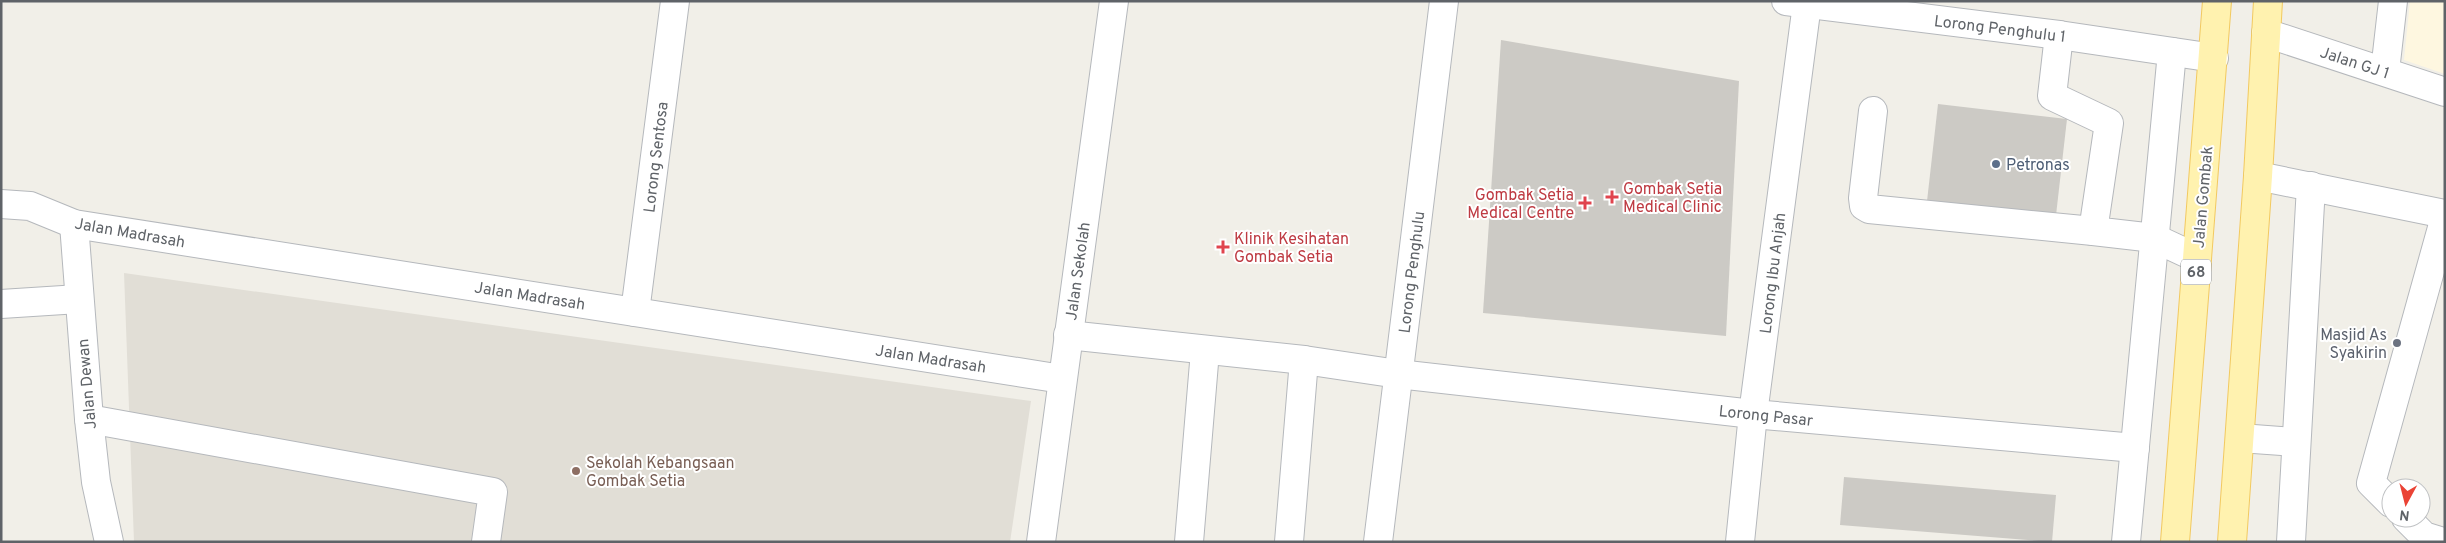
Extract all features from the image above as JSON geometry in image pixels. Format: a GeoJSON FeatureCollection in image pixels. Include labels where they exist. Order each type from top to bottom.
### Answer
{"type":"FeatureCollection","features":[{"type":"Feature","properties":{"kind":"main road","name":"Jalan Gombak"},"geometry":{"type":"LineString","coordinates":[[2175,542],[2214,58],[2216,1]]}},
{"type":"Feature","properties":{"kind":"main road"},"geometry":{"type":"LineString","coordinates":[[2232,542],[2258,176],[2268,1]]}},
{"type":"Feature","properties":{"kind":"street","name":"Lorong Sentosa"},"geometry":{"type":"LineString","coordinates":[[635,312],[675,1]]}},
{"type":"Feature","properties":{"kind":"street","name":"Jalan Sekolah"},"geometry":{"type":"LineString","coordinates":[[1041,542],[1114,1]]}},
{"type":"Feature","properties":{"kind":"street","name":"Lorong Penghulu"},"geometry":{"type":"LineString","coordinates":[[1378,542],[1444,1]]}},
{"type":"Feature","properties":{"kind":"street"},"geometry":{"type":"LineString","coordinates":[[2385,71],[2393,1]]}},
{"type":"Feature","properties":{"kind":"street","name":"Lorong Penghulu 1"},"geometry":{"type":"LineString","coordinates":[[1796,3],[2059,35],[2214,58]]}},
{"type":"Feature","properties":{"kind":"street","name":"Lorong Ibu Anjah"},"geometry":{"type":"LineString","coordinates":[[1740,542],[1796,3]]}},
{"type":"Feature","properties":{"kind":"street","name":"Jalan GJ 1"},"geometry":{"type":"LineString","coordinates":[[2266,33],[2445,92]]}},
{"type":"Feature","properties":{"kind":"street"},"geometry":{"type":"LineString","coordinates":[[2059,35],[2052,96],[2109,123],[2093,231]]}},
{"type":"Feature","properties":{"kind":"street"},"geometry":{"type":"LineString","coordinates":[[2126,542],[2172,52]]}},
{"type":"Feature","properties":{"kind":"street"},"geometry":{"type":"LineString","coordinates":[[1873,111],[1863,198],[1864,206],[1869,209],[2154,238],[2197,258]]}},
{"type":"Feature","properties":{"kind":"street"},"geometry":{"type":"LineString","coordinates":[[2258,176],[2445,216],[2371,483],[2381,493]]}},
{"type":"Feature","properties":{"kind":"street"},"geometry":{"type":"LineString","coordinates":[[1,186],[30,206]]}},
{"type":"Feature","properties":{"kind":"street"},"geometry":{"type":"LineString","coordinates":[[2291,542],[2311,186]]}},
{"type":"Feature","properties":{"kind":"street","name":"Jalan Madrasah"},"geometry":{"type":"LineString","coordinates":[[1,204],[30,206],[74,224],[1062,379]]}},
{"type":"Feature","properties":{"kind":"street","name":"Jalan Dewan"},"geometry":{"type":"LineString","coordinates":[[74,224],[89,419],[96,482],[108,542]]}},
{"type":"Feature","properties":{"kind":"street"},"geometry":{"type":"LineString","coordinates":[[1,304],[79,299]]}},
{"type":"Feature","properties":{"kind":"street","name":"Lorong Pasar"},"geometry":{"type":"LineString","coordinates":[[1068,335],[1304,360],[1398,374],[1753,414],[2135,448]]}},
{"type":"Feature","properties":{"kind":"street"},"geometry":{"type":"LineString","coordinates":[[1189,542],[1205,351]]}},
{"type":"Feature","properties":{"kind":"street"},"geometry":{"type":"LineString","coordinates":[[1289,542],[1304,360]]}},
{"type":"Feature","properties":{"kind":"street"},"geometry":{"type":"LineString","coordinates":[[89,419],[493,492],[486,542]]}},
{"type":"Feature","properties":{"kind":"street"},"geometry":{"type":"LineString","coordinates":[[2240,438],[2296,442]]}},
{"type":"Feature","properties":{"kind":"street"},"geometry":{"type":"LineString","coordinates":[[2416,528],[2424,536],[2443,542]]}},
{"type":"Feature","properties":{"kind":"shaded area"},"geometry":{"type":"Polygon","coordinates":[[[2410,1],[2445,1],[2445,74],[2404,60],[2410,1]]]}},
{"type":"Feature","properties":{"kind":"shaded area","name":"Sekolah Kebangsaan Gombak Setia"},"geometry":{"type":"Polygon","coordinates":[[[124,273],[1031,401],[1010,542],[134,542],[124,273]]]}},
{"type":"Feature","properties":{"kind":"building","name":"Gombak Setia Medical Clinic"},"geometry":{"type":"Polygon","coordinates":[[[1501,40],[1739,81],[1726,336],[1483,313],[1501,40]]]}},
{"type":"Feature","properties":{"kind":"building","name":"Petronas"},"geometry":{"type":"Polygon","coordinates":[[[1938,104],[2067,119],[2055,224],[1926,210],[1938,104]]]}},
{"type":"Feature","properties":{"kind":"building"},"geometry":{"type":"Polygon","coordinates":[[[1844,477],[2056,495],[2052,542],[1840,525],[1844,477]]]}},
{"type":"Feature","properties":{"kind":"place","name":"Petronas"},"geometry":{"type":"Point","coordinates":[1996,164]}},
{"type":"Feature","properties":{"kind":"place","name":"Gombak Setia Medical Clinic"},"geometry":{"type":"Point","coordinates":[1612,197]}},
{"type":"Feature","properties":{"kind":"place","name":"Gombak Setia Medical Centre"},"geometry":{"type":"Point","coordinates":[1585,203]}},
{"type":"Feature","properties":{"kind":"place","name":"Klinik Kesihatan Gombak Setia"},"geometry":{"type":"Point","coordinates":[1223,247]}},
{"type":"Feature","properties":{"kind":"place","name":"Masjid As Syakirin"},"geometry":{"type":"Point","coordinates":[2397,343]}},
{"type":"Feature","properties":{"kind":"place","name":"Sekolah Kebangsaan Gombak Setia"},"geometry":{"type":"Point","coordinates":[576,471]}}]}
